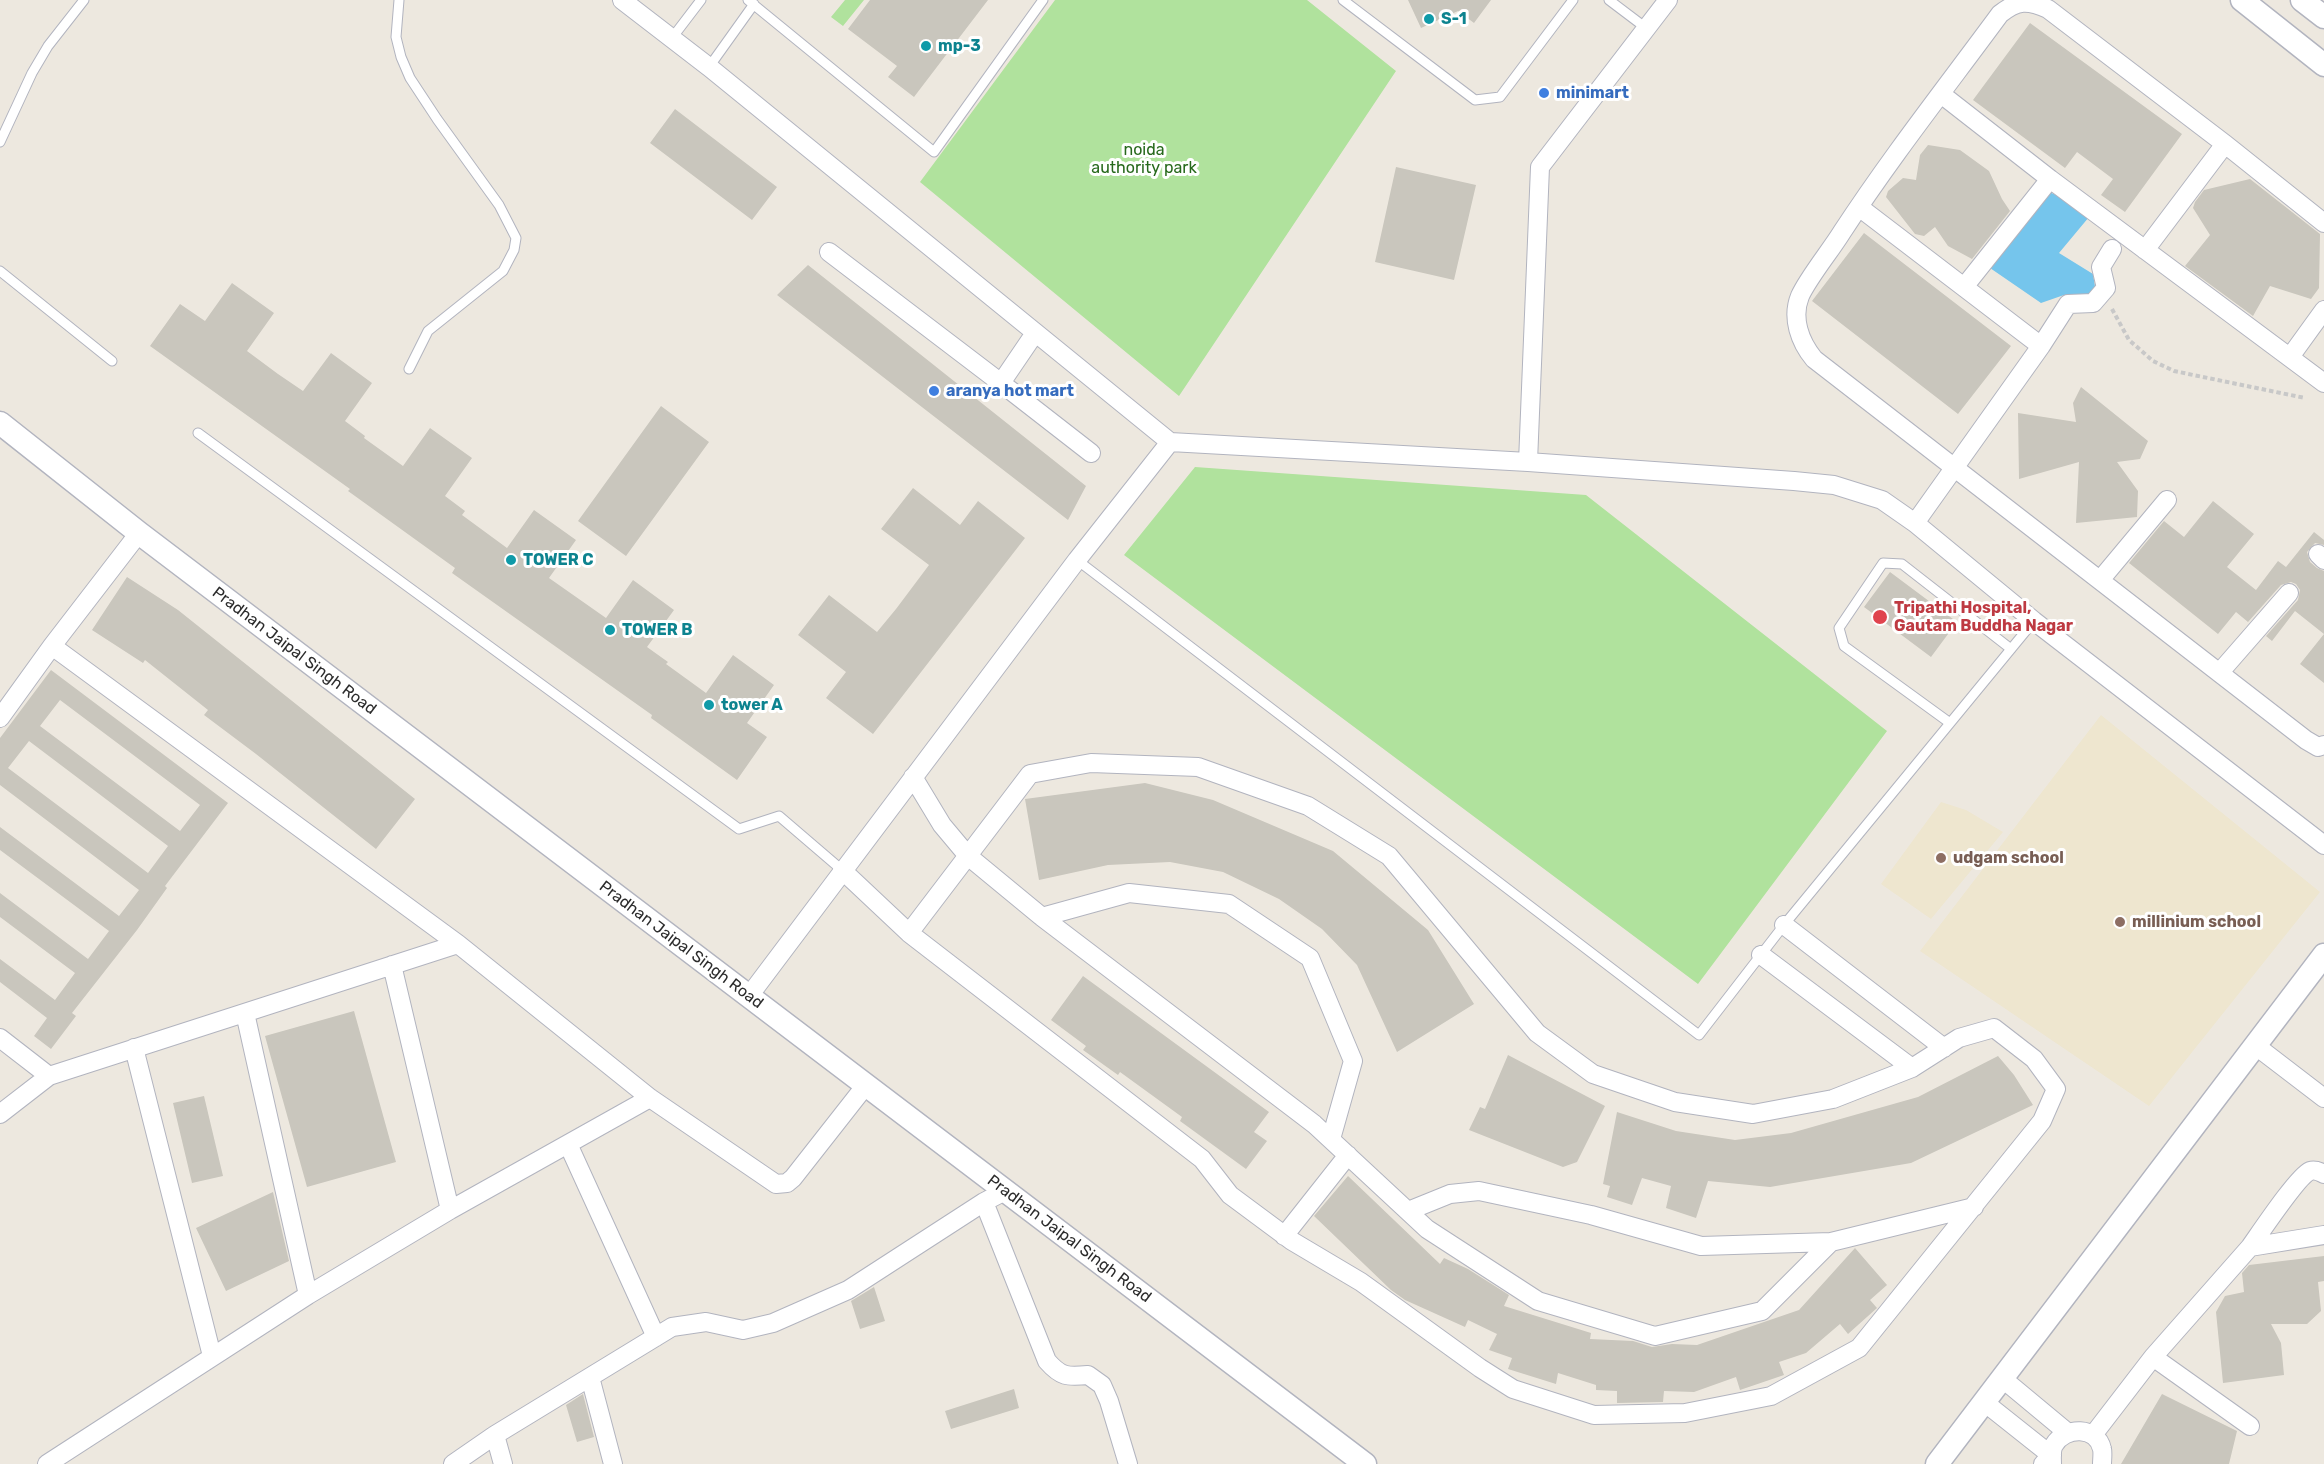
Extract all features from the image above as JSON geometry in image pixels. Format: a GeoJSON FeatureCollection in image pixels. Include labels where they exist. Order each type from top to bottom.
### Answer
{"type":"FeatureCollection","features":[{"type":"Feature","properties":{"kind":"street"},"geometry":{"type":"LineString","coordinates":[[622,0],[708,67],[1170,442],[1528,462],[1834,485],[1882,500],[1915,523],[2034,621],[2324,844]]}},
{"type":"Feature","properties":{"kind":"street"},"geometry":{"type":"LineString","coordinates":[[1528,462],[1540,167],[1668,0]]}},
{"type":"Feature","properties":{"kind":"street"},"geometry":{"type":"LineString","coordinates":[[2242,0],[2324,65]]}},
{"type":"Feature","properties":{"kind":"street"},"geometry":{"type":"LineString","coordinates":[[2302,0],[2324,17]]}},
{"type":"Feature","properties":{"kind":"street"},"geometry":{"type":"LineString","coordinates":[[2324,223],[2048,9],[2037,3],[2018,2],[2000,14],[1859,207],[1800,297],[1796,315],[1798,332],[1804,348],[1814,359],[2306,740],[2318,747],[2324,745]]}},
{"type":"Feature","properties":{"kind":"street"},"geometry":{"type":"LineString","coordinates":[[1941,94],[2050,179],[2324,383]]}},
{"type":"Feature","properties":{"kind":"street"},"geometry":{"type":"LineString","coordinates":[[2145,250],[2224,144]]}},
{"type":"Feature","properties":{"kind":"street"},"geometry":{"type":"LineString","coordinates":[[1964,287],[2050,179]]}},
{"type":"Feature","properties":{"kind":"street"},"geometry":{"type":"LineString","coordinates":[[1859,207],[2041,345]]}},
{"type":"Feature","properties":{"kind":"street"},"geometry":{"type":"LineString","coordinates":[[1915,523],[2068,304],[2093,303],[2106,288],[2101,267],[2112,249]]}},
{"type":"Feature","properties":{"kind":"street"},"geometry":{"type":"LineString","coordinates":[[829,252],[1091,453]]}},
{"type":"Feature","properties":{"kind":"street"},"geometry":{"type":"LineString","coordinates":[[2290,357],[2324,310]]}},
{"type":"Feature","properties":{"kind":"street"},"geometry":{"type":"LineString","coordinates":[[1001,383],[1035,333]]}},
{"type":"Feature","properties":{"kind":"street","name":"Pradhan Jaipal Singh Road"},"geometry":{"type":"LineString","coordinates":[[0,423],[140,533],[1365,1464]]}},
{"type":"Feature","properties":{"kind":"street"},"geometry":{"type":"LineString","coordinates":[[748,996],[1077,560],[1170,442]]}},
{"type":"Feature","properties":{"kind":"street"},"geometry":{"type":"LineString","coordinates":[[2100,579],[2167,500]]}},
{"type":"Feature","properties":{"kind":"street"},"geometry":{"type":"LineString","coordinates":[[0,718],[52,646],[140,533]]}},
{"type":"Feature","properties":{"kind":"street"},"geometry":{"type":"LineString","coordinates":[[2220,672],[2289,593]]}},
{"type":"Feature","properties":{"kind":"street"},"geometry":{"type":"LineString","coordinates":[[52,646],[458,944],[650,1098],[776,1184],[782,1185],[793,1178],[866,1085]]}},
{"type":"Feature","properties":{"kind":"street"},"geometry":{"type":"LineString","coordinates":[[842,870],[909,933],[1202,1159],[1230,1195],[1284,1236],[1361,1282],[1480,1368],[1513,1389],[1594,1415],[1685,1413],[1771,1396],[1859,1348],[2042,1121],[2056,1089],[2034,1059],[1994,1028],[1959,1038],[1912,1068],[1833,1099],[1753,1114],[1675,1102],[1593,1074],[1537,1033],[1389,856],[1308,806],[1198,767],[1091,763],[1030,774],[909,933]]}},
{"type":"Feature","properties":{"kind":"street"},"geometry":{"type":"LineString","coordinates":[[913,777],[942,825],[968,856],[1041,917],[1314,1124],[1428,1229],[1539,1301],[1655,1336],[1762,1311],[1831,1242]]}},
{"type":"Feature","properties":{"kind":"street"},"geometry":{"type":"LineString","coordinates":[[1041,917],[1129,893],[1229,904],[1310,958],[1353,1061],[1331,1139]]}},
{"type":"Feature","properties":{"kind":"street"},"geometry":{"type":"LineString","coordinates":[[1784,925],[1944,1048]]}},
{"type":"Feature","properties":{"kind":"street"},"geometry":{"type":"LineString","coordinates":[[0,1114],[49,1076],[458,944]]}},
{"type":"Feature","properties":{"kind":"street"},"geometry":{"type":"LineString","coordinates":[[1761,955],[1912,1068]]}},
{"type":"Feature","properties":{"kind":"street"},"geometry":{"type":"LineString","coordinates":[[1936,1464],[2324,956]]}},
{"type":"Feature","properties":{"kind":"street"},"geometry":{"type":"LineString","coordinates":[[392,965],[450,1210]]}},
{"type":"Feature","properties":{"kind":"street"},"geometry":{"type":"LineString","coordinates":[[245,1013],[308,1295]]}},
{"type":"Feature","properties":{"kind":"street"},"geometry":{"type":"LineString","coordinates":[[0,1038],[49,1076]]}},
{"type":"Feature","properties":{"kind":"street"},"geometry":{"type":"LineString","coordinates":[[2256,1046],[2324,1098]]}},
{"type":"Feature","properties":{"kind":"street"},"geometry":{"type":"LineString","coordinates":[[134,1048],[212,1356]]}},
{"type":"Feature","properties":{"kind":"street"},"geometry":{"type":"LineString","coordinates":[[47,1464],[308,1295],[450,1210],[650,1098]]}},
{"type":"Feature","properties":{"kind":"street"},"geometry":{"type":"LineString","coordinates":[[568,1143],[656,1337]]}},
{"type":"Feature","properties":{"kind":"street"},"geometry":{"type":"LineString","coordinates":[[1284,1236],[1348,1155]]}},
{"type":"Feature","properties":{"kind":"street"},"geometry":{"type":"LineString","coordinates":[[2093,1435],[2153,1357],[2250,1247],[2299,1181],[2310,1171],[2318,1170],[2324,1174]]}},
{"type":"Feature","properties":{"kind":"street"},"geometry":{"type":"LineString","coordinates":[[453,1464],[495,1435],[672,1327],[706,1322],[743,1330],[773,1323],[848,1290],[984,1202],[1005,1191]]}},
{"type":"Feature","properties":{"kind":"street"},"geometry":{"type":"LineString","coordinates":[[1408,1211],[1450,1194],[1479,1191],[1591,1215],[1701,1246],[1831,1242],[1974,1207]]}},
{"type":"Feature","properties":{"kind":"street"},"geometry":{"type":"LineString","coordinates":[[984,1202],[1047,1361],[1057,1373],[1071,1376],[1088,1375],[1102,1385],[1128,1464]]}},
{"type":"Feature","properties":{"kind":"street"},"geometry":{"type":"LineString","coordinates":[[2250,1247],[2324,1235]]}},
{"type":"Feature","properties":{"kind":"street"},"geometry":{"type":"LineString","coordinates":[[2153,1357],[2250,1426]]}},
{"type":"Feature","properties":{"kind":"street"},"geometry":{"type":"LineString","coordinates":[[590,1377],[614,1464]]}},
{"type":"Feature","properties":{"kind":"street"},"geometry":{"type":"LineString","coordinates":[[2002,1379],[2068,1433]]}},
{"type":"Feature","properties":{"kind":"street"},"geometry":{"type":"LineString","coordinates":[[1984,1402],[2049,1461]]}},
{"type":"Feature","properties":{"kind":"street"},"geometry":{"type":"LineString","coordinates":[[2049,1461],[2052,1447],[2062,1434],[2078,1430],[2093,1435],[2102,1449],[2102,1464]]}},
{"type":"Feature","properties":{"kind":"street"},"geometry":{"type":"LineString","coordinates":[[495,1435],[503,1464]]}},
{"type":"Feature","properties":{"kind":"lane"},"geometry":{"type":"LineString","coordinates":[[0,142],[32,73],[48,46],[84,0]]}},
{"type":"Feature","properties":{"kind":"lane"},"geometry":{"type":"LineString","coordinates":[[399,0],[396,37],[400,57],[410,78],[436,119],[499,205],[516,238],[514,250],[503,271],[428,331],[409,369]]}},
{"type":"Feature","properties":{"kind":"lane"},"geometry":{"type":"LineString","coordinates":[[672,38],[701,0]]}},
{"type":"Feature","properties":{"kind":"lane"},"geometry":{"type":"LineString","coordinates":[[708,67],[751,2],[934,152],[1043,0]]}},
{"type":"Feature","properties":{"kind":"lane"},"geometry":{"type":"LineString","coordinates":[[1343,0],[1475,100],[1500,97],[1573,0]]}},
{"type":"Feature","properties":{"kind":"lane"},"geometry":{"type":"LineString","coordinates":[[1609,0],[1646,28]]}},
{"type":"Feature","properties":{"kind":"lane"},"geometry":{"type":"LineString","coordinates":[[0,271],[112,361]]}},
{"type":"Feature","properties":{"kind":"lane"},"geometry":{"type":"LineString","coordinates":[[198,433],[739,830],[779,816],[842,870]]}},
{"type":"Feature","properties":{"kind":"lane"},"geometry":{"type":"LineString","coordinates":[[1077,560],[1699,1035],[1784,925],[2034,621]]}},
{"type":"Feature","properties":{"kind":"lane"},"geometry":{"type":"LineString","coordinates":[[1950,723],[1844,646],[1839,628],[1883,563],[1902,564],[2011,649]]}},
{"type":"Feature","properties":{"kind":"path"},"geometry":{"type":"LineString","coordinates":[[2106,288],[2113,315],[2129,340],[2153,361],[2174,371],[2305,398]]}},
{"type":"Feature","properties":{"kind":"shaded area","name":"millinium school"},"geometry":{"type":"Polygon","coordinates":[[[2101,715],[2320,892],[2149,1106],[1920,951],[2101,715]]]}},
{"type":"Feature","properties":{"kind":"shaded area","name":"udgam school"},"geometry":{"type":"Polygon","coordinates":[[[1941,802],[1966,810],[2003,832],[1931,919],[1881,884],[1941,802]]]}},
{"type":"Feature","properties":{"kind":"green space"},"geometry":{"type":"Polygon","coordinates":[[[845,0],[864,0],[843,26],[831,17],[845,0]]]}},
{"type":"Feature","properties":{"kind":"green space","name":"noida authority park"},"geometry":{"type":"Polygon","coordinates":[[[1055,0],[1307,0],[1396,71],[1179,396],[920,182],[1055,0]]]}},
{"type":"Feature","properties":{"kind":"green space"},"geometry":{"type":"Polygon","coordinates":[[[1195,467],[1586,495],[1887,731],[1698,984],[1124,555],[1195,467]]]}},
{"type":"Feature","properties":{"kind":"water"},"geometry":{"type":"Polygon","coordinates":[[[2042,189],[2094,211],[2059,253],[2093,274],[2097,299],[2064,295],[2041,303],[1990,268],[2042,189]]]}},
{"type":"Feature","properties":{"kind":"building","name":"mp-3"},"geometry":{"type":"Polygon","coordinates":[[[870,0],[988,0],[914,97],[888,77],[897,66],[848,29],[870,0]]]}},
{"type":"Feature","properties":{"kind":"building","name":"S-1"},"geometry":{"type":"Polygon","coordinates":[[[1408,0],[1491,0],[1474,23],[1458,11],[1421,28],[1408,0]]]}},
{"type":"Feature","properties":{"kind":"building"},"geometry":{"type":"Polygon","coordinates":[[[2030,23],[2182,134],[2125,212],[2101,195],[2113,179],[2077,152],[2065,168],[1973,100],[2030,23]]]}},
{"type":"Feature","properties":{"kind":"building"},"geometry":{"type":"Polygon","coordinates":[[[675,109],[777,187],[752,220],[650,143],[675,109]]]}},
{"type":"Feature","properties":{"kind":"building"},"geometry":{"type":"Polygon","coordinates":[[[1928,145],[1960,150],[1989,171],[2010,211],[1972,259],[1948,246],[1935,227],[1924,236],[1915,234],[1886,197],[1888,191],[1903,178],[1916,180],[1920,155],[1928,145]]]}},
{"type":"Feature","properties":{"kind":"building"},"geometry":{"type":"Polygon","coordinates":[[[1396,167],[1476,185],[1454,280],[1375,262],[1396,167]]]}},
{"type":"Feature","properties":{"kind":"building"},"geometry":{"type":"Polygon","coordinates":[[[2250,179],[2320,234],[2319,288],[2311,299],[2270,286],[2253,316],[2185,266],[2210,235],[2193,208],[2195,202],[2204,190],[2250,179]]]}},
{"type":"Feature","properties":{"kind":"building"},"geometry":{"type":"Polygon","coordinates":[[[1864,233],[2011,346],[1958,414],[1812,301],[1864,233]]]}},
{"type":"Feature","properties":{"kind":"building","name":"aranya hot mart"},"geometry":{"type":"Polygon","coordinates":[[[808,265],[1086,486],[1068,520],[777,295],[808,265]]]}},
{"type":"Feature","properties":{"kind":"building"},"geometry":{"type":"Polygon","coordinates":[[[232,283],[274,313],[247,351],[278,374],[303,391],[331,353],[372,383],[345,421],[365,436],[364,438],[403,466],[430,428],[472,458],[445,496],[465,511],[462,515],[507,548],[534,510],[576,540],[549,578],[606,618],[633,580],[674,610],[647,647],[706,693],[733,655],[774,685],[747,723],[767,737],[737,780],[651,718],[652,715],[452,573],[455,568],[348,491],[350,489],[150,346],[180,304],[205,321],[232,283]]]}},
{"type":"Feature","properties":{"kind":"building"},"geometry":{"type":"Polygon","coordinates":[[[2081,387],[2148,441],[2140,459],[2117,462],[2138,491],[2137,517],[2076,523],[2079,462],[2019,479],[2018,413],[2076,422],[2073,403],[2081,387]]]}},
{"type":"Feature","properties":{"kind":"building"},"geometry":{"type":"Polygon","coordinates":[[[661,406],[709,442],[626,556],[578,521],[661,406]]]}},
{"type":"Feature","properties":{"kind":"building"},"geometry":{"type":"Polygon","coordinates":[[[913,488],[960,525],[978,501],[1025,538],[873,734],[826,698],[846,672],[798,635],[829,595],[877,632],[896,609],[929,565],[881,529],[913,488]]]}},
{"type":"Feature","properties":{"kind":"building"},"geometry":{"type":"Polygon","coordinates":[[[2213,501],[2254,534],[2227,567],[2256,590],[2278,561],[2286,567],[2314,532],[2324,540],[2324,545],[2315,543],[2307,552],[2310,562],[2324,571],[2324,634],[2295,611],[2272,641],[2266,636],[2298,600],[2300,590],[2296,584],[2291,582],[2281,585],[2248,622],[2236,612],[2218,634],[2129,563],[2164,521],[2184,537],[2213,501]]]}},
{"type":"Feature","properties":{"kind":"building"},"geometry":{"type":"Polygon","coordinates":[[[1890,572],[1957,622],[1931,657],[1864,607],[1890,572]]]}},
{"type":"Feature","properties":{"kind":"building"},"geometry":{"type":"Polygon","coordinates":[[[127,577],[178,610],[415,799],[376,849],[204,715],[208,710],[145,660],[143,663],[92,630],[127,577]]]}},
{"type":"Feature","properties":{"kind":"building"},"geometry":{"type":"Polygon","coordinates":[[[2324,634],[2324,683],[2300,664],[2324,634]]]}},
{"type":"Feature","properties":{"kind":"building"},"geometry":{"type":"Polygon","coordinates":[[[51,670],[228,803],[165,886],[167,888],[137,930],[72,1013],[76,1016],[51,1049],[34,1036],[47,1018],[0,982],[0,959],[55,1000],[75,973],[0,917],[0,893],[88,959],[109,931],[0,850],[0,827],[119,916],[139,890],[0,785],[0,738],[51,670]],[[60,700],[40,726],[180,831],[200,805],[60,700]],[[29,741],[8,768],[148,873],[168,846],[29,741]]]}},
{"type":"Feature","properties":{"kind":"building"},"geometry":{"type":"Polygon","coordinates":[[[1145,783],[1213,800],[1333,851],[1428,930],[1474,1004],[1397,1052],[1357,965],[1322,929],[1279,899],[1223,872],[1170,862],[1108,865],[1039,880],[1025,799],[1145,783]]]}},
{"type":"Feature","properties":{"kind":"building"},"geometry":{"type":"Polygon","coordinates":[[[1083,976],[1269,1112],[1254,1132],[1267,1141],[1246,1169],[1180,1121],[1182,1117],[1120,1072],[1118,1075],[1083,1050],[1086,1046],[1051,1020],[1083,976]]]}},
{"type":"Feature","properties":{"kind":"building"},"geometry":{"type":"Polygon","coordinates":[[[354,1011],[396,1162],[307,1187],[265,1036],[354,1011]]]}},
{"type":"Feature","properties":{"kind":"building"},"geometry":{"type":"Polygon","coordinates":[[[1508,1055],[1605,1106],[1577,1162],[1563,1167],[1469,1130],[1480,1107],[1485,1109],[1508,1055]]]}},
{"type":"Feature","properties":{"kind":"building"},"geometry":{"type":"Polygon","coordinates":[[[1998,1056],[2014,1075],[2033,1105],[1911,1163],[1770,1187],[1708,1181],[1696,1218],[1666,1208],[1671,1186],[1642,1178],[1632,1205],[1607,1197],[1610,1186],[1603,1184],[1617,1112],[1676,1131],[1735,1140],[1791,1133],[1918,1097],[1998,1056]]]}},
{"type":"Feature","properties":{"kind":"building"},"geometry":{"type":"Polygon","coordinates":[[[204,1096],[223,1176],[192,1183],[173,1103],[204,1096]]]}},
{"type":"Feature","properties":{"kind":"building"},"geometry":{"type":"Polygon","coordinates":[[[1348,1176],[1440,1264],[1444,1258],[1468,1269],[1509,1295],[1504,1306],[1591,1333],[1590,1339],[1633,1341],[1652,1347],[1672,1344],[1697,1345],[1799,1310],[1855,1248],[1887,1285],[1870,1300],[1877,1308],[1848,1334],[1840,1324],[1806,1353],[1779,1362],[1784,1375],[1740,1390],[1736,1377],[1694,1392],[1664,1391],[1663,1402],[1617,1403],[1617,1391],[1596,1390],[1596,1385],[1558,1373],[1556,1384],[1508,1369],[1512,1358],[1489,1350],[1497,1334],[1468,1320],[1465,1327],[1405,1300],[1391,1290],[1314,1216],[1348,1176]]]}},
{"type":"Feature","properties":{"kind":"building"},"geometry":{"type":"Polygon","coordinates":[[[273,1192],[289,1261],[226,1291],[196,1228],[273,1192]]]}},
{"type":"Feature","properties":{"kind":"building"},"geometry":{"type":"Polygon","coordinates":[[[2324,1256],[2324,1281],[2318,1282],[2321,1311],[2307,1324],[2271,1324],[2281,1343],[2284,1375],[2223,1383],[2216,1312],[2225,1296],[2244,1292],[2242,1273],[2249,1265],[2324,1256]]]}},
{"type":"Feature","properties":{"kind":"building"},"geometry":{"type":"Polygon","coordinates":[[[874,1287],[885,1321],[860,1329],[851,1301],[874,1287]]]}},
{"type":"Feature","properties":{"kind":"building"},"geometry":{"type":"Polygon","coordinates":[[[1014,1389],[1019,1408],[951,1429],[945,1411],[1014,1389]]]}},
{"type":"Feature","properties":{"kind":"building"},"geometry":{"type":"Polygon","coordinates":[[[583,1394],[594,1437],[577,1442],[566,1405],[583,1394]]]}},
{"type":"Feature","properties":{"kind":"building"},"geometry":{"type":"Polygon","coordinates":[[[2162,1394],[2237,1431],[2229,1464],[2121,1464],[2162,1394]]]}},
{"type":"Feature","properties":{"kind":"place","name":"S-1"},"geometry":{"type":"Point","coordinates":[1429,19]}},
{"type":"Feature","properties":{"kind":"place","name":"mp-3"},"geometry":{"type":"Point","coordinates":[926,46]}},
{"type":"Feature","properties":{"kind":"place","name":"minimart"},"geometry":{"type":"Point","coordinates":[1544,93]}},
{"type":"Feature","properties":{"kind":"place","name":"aranya hot mart"},"geometry":{"type":"Point","coordinates":[934,391]}},
{"type":"Feature","properties":{"kind":"place","name":"TOWER C"},"geometry":{"type":"Point","coordinates":[511,560]}},
{"type":"Feature","properties":{"kind":"place","name":"Tripathi Hospital, Gautam Buddha Nagar"},"geometry":{"type":"Point","coordinates":[1880,617]}},
{"type":"Feature","properties":{"kind":"place","name":"TOWER B"},"geometry":{"type":"Point","coordinates":[610,630]}},
{"type":"Feature","properties":{"kind":"place","name":"tower A"},"geometry":{"type":"Point","coordinates":[709,705]}},
{"type":"Feature","properties":{"kind":"place","name":"udgam school"},"geometry":{"type":"Point","coordinates":[1941,858]}},
{"type":"Feature","properties":{"kind":"place","name":"millinium school"},"geometry":{"type":"Point","coordinates":[2120,922]}}]}
